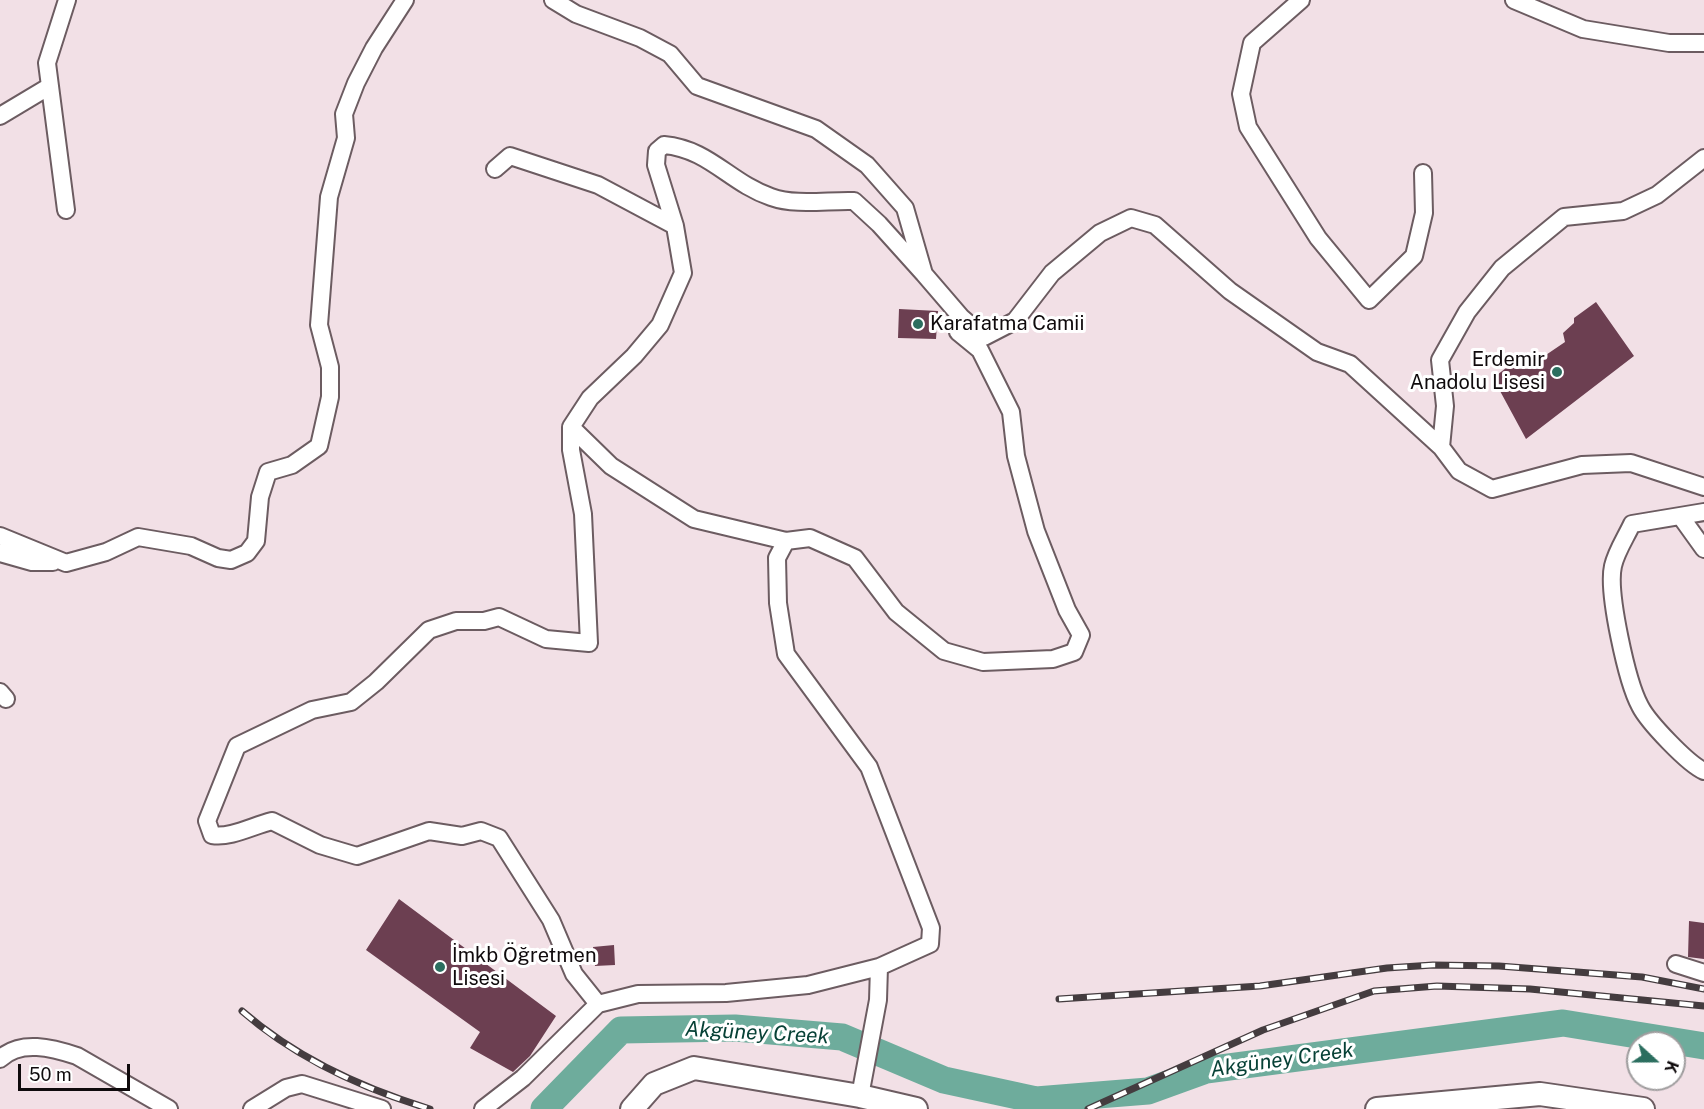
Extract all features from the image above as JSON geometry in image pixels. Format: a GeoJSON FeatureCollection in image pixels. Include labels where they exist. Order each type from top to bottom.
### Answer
{"type":"FeatureCollection","features":[{"type":"Feature","properties":{"kind":"street"},"geometry":{"type":"LineString","coordinates":[[66,210],[47,63],[68,0]]}},
{"type":"Feature","properties":{"kind":"street"},"geometry":{"type":"LineString","coordinates":[[0,554],[32,562],[66,563],[105,552],[138,537],[191,546],[218,558],[231,560],[247,553],[256,541],[260,497],[268,472],[292,465],[319,446],[330,397],[330,367],[319,325],[329,197],[346,138],[344,114],[356,83],[374,48],[405,0]]}},
{"type":"Feature","properties":{"kind":"street"},"geometry":{"type":"LineString","coordinates":[[553,0],[576,14],[640,38],[670,54],[697,86],[816,129],[867,165],[904,208],[924,274]]}},
{"type":"Feature","properties":{"kind":"street"},"geometry":{"type":"LineString","coordinates":[[1301,0],[1252,44],[1241,94],[1248,127],[1318,238],[1369,300],[1414,256],[1424,213],[1423,173]]}},
{"type":"Feature","properties":{"kind":"street"},"geometry":{"type":"LineString","coordinates":[[1514,0],[1583,28],[1669,43],[1704,43]]}},
{"type":"Feature","properties":{"kind":"street"},"geometry":{"type":"LineString","coordinates":[[0,116],[50,86]]}},
{"type":"Feature","properties":{"kind":"street"},"geometry":{"type":"LineString","coordinates":[[598,1004],[574,974],[551,920],[499,837],[481,831],[462,836],[429,831],[357,856],[320,845],[272,821],[225,837],[212,835],[207,821],[237,746],[312,710],[351,702],[376,682],[429,630],[456,621],[484,621],[499,617],[546,639],[589,643],[583,514],[571,450],[571,427],[590,398],[634,356],[660,325],[683,273],[675,226],[656,165],[657,151],[664,145],[682,146],[704,155],[735,178],[771,197],[796,201],[854,201],[879,224],[961,317],[984,338],[1015,321],[1052,273],[1100,233],[1131,218],[1155,225],[1230,291],[1317,352],[1350,364],[1441,447],[1459,471],[1492,489],[1582,465],[1631,463],[1704,487]]}},
{"type":"Feature","properties":{"kind":"street"},"geometry":{"type":"LineString","coordinates":[[495,169],[510,156],[548,167],[598,184],[675,226]]}},
{"type":"Feature","properties":{"kind":"street"},"geometry":{"type":"LineString","coordinates":[[1441,447],[1445,406],[1440,360],[1467,312],[1502,268],[1564,217],[1623,212],[1657,195],[1704,158]]}},
{"type":"Feature","properties":{"kind":"street"},"geometry":{"type":"LineString","coordinates":[[571,427],[611,466],[694,519],[786,542],[810,538],[855,558],[896,612],[944,651],[983,662],[1053,659],[1074,652],[1081,635],[1067,610],[1036,531],[1016,456],[1011,412],[980,350],[958,332],[961,317]]}},
{"type":"Feature","properties":{"kind":"street"},"geometry":{"type":"LineString","coordinates":[[1704,512],[1632,524],[1613,566],[1613,596],[1620,638],[1639,705],[1651,724],[1704,771]]}},
{"type":"Feature","properties":{"kind":"street"},"geometry":{"type":"LineString","coordinates":[[1681,516],[1704,549]]}},
{"type":"Feature","properties":{"kind":"street"},"geometry":{"type":"LineString","coordinates":[[0,536],[66,563]]}},
{"type":"Feature","properties":{"kind":"street"},"geometry":{"type":"LineString","coordinates":[[483,1109],[524,1078],[598,1004],[638,994],[726,993],[808,985],[879,967],[930,944],[931,928],[869,767],[786,654],[778,603],[777,558],[786,542]]}},
{"type":"Feature","properties":{"kind":"street"},"geometry":{"type":"LineString","coordinates":[[1676,964],[1704,973]]}},
{"type":"Feature","properties":{"kind":"street"},"geometry":{"type":"LineString","coordinates":[[860,1096],[874,1030],[879,967]]}},
{"type":"Feature","properties":{"kind":"street"},"geometry":{"type":"LineString","coordinates":[[0,1059],[5,1054],[27,1047],[49,1048],[64,1052],[77,1056],[169,1109]]}},
{"type":"Feature","properties":{"kind":"street"},"geometry":{"type":"LineString","coordinates":[[632,1109],[654,1084],[694,1068],[860,1096],[916,1109]]}},
{"type":"Feature","properties":{"kind":"street"},"geometry":{"type":"LineString","coordinates":[[252,1109],[286,1088],[302,1084],[382,1109]]}},
{"type":"Feature","properties":{"kind":"street"},"geometry":{"type":"LineString","coordinates":[[1377,1109],[1540,1094],[1643,1109]]}},
{"type":"Feature","properties":{"kind":"building","name":"Erdemir Anadolu Lisesi"},"geometry":{"type":"Polygon","coordinates":[[[1596,302],[1634,356],[1526,439],[1493,378],[1527,352],[1537,361],[1565,342],[1563,333],[1574,323],[1574,318],[1596,302]]]}},
{"type":"Feature","properties":{"kind":"building","name":"Karafatma Camii"},"geometry":{"type":"Polygon","coordinates":[[[899,309],[938,311],[936,339],[898,338],[899,309]]]}},
{"type":"Feature","properties":{"kind":"building","name":"İmkb Öğretmen Lisesi"},"geometry":{"type":"Polygon","coordinates":[[[399,899],[556,1016],[530,1056],[513,1072],[470,1048],[480,1032],[366,950],[399,899]]]}},
{"type":"Feature","properties":{"kind":"building"},"geometry":{"type":"Polygon","coordinates":[[[1689,921],[1704,923],[1704,959],[1688,957],[1689,921]]]}},
{"type":"Feature","properties":{"kind":"building"},"geometry":{"type":"Polygon","coordinates":[[[614,945],[615,965],[595,966],[593,947],[614,945]]]}},
{"type":"Feature","properties":{"kind":"waterway","name":"Akgüney Creek"},"geometry":{"type":"LineString","coordinates":[[544,1109],[621,1030],[735,1028],[842,1037],[944,1080],[1036,1100],[1148,1091],[1206,1070],[1563,1023],[1704,1046]]}},
{"type":"Feature","properties":{"kind":"railway"},"geometry":{"type":"LineString","coordinates":[[1059,999],[1260,986],[1387,968],[1433,965],[1499,966],[1642,977],[1704,989]]}},
{"type":"Feature","properties":{"kind":"railway"},"geometry":{"type":"LineString","coordinates":[[1088,1109],[1263,1030],[1374,991],[1437,986],[1530,989],[1704,1006]]}},
{"type":"Feature","properties":{"kind":"railway"},"geometry":{"type":"LineString","coordinates":[[242,1011],[284,1043],[330,1070],[404,1101],[430,1109]]}},
{"type":"Feature","properties":{"kind":"place","name":"Karafatma Camii"},"geometry":{"type":"Point","coordinates":[918,324]}},
{"type":"Feature","properties":{"kind":"place","name":"Erdemir Anadolu Lisesi"},"geometry":{"type":"Point","coordinates":[1557,372]}},
{"type":"Feature","properties":{"kind":"place","name":"İmkb Öğretmen Lisesi"},"geometry":{"type":"Point","coordinates":[440,967]}}]}
